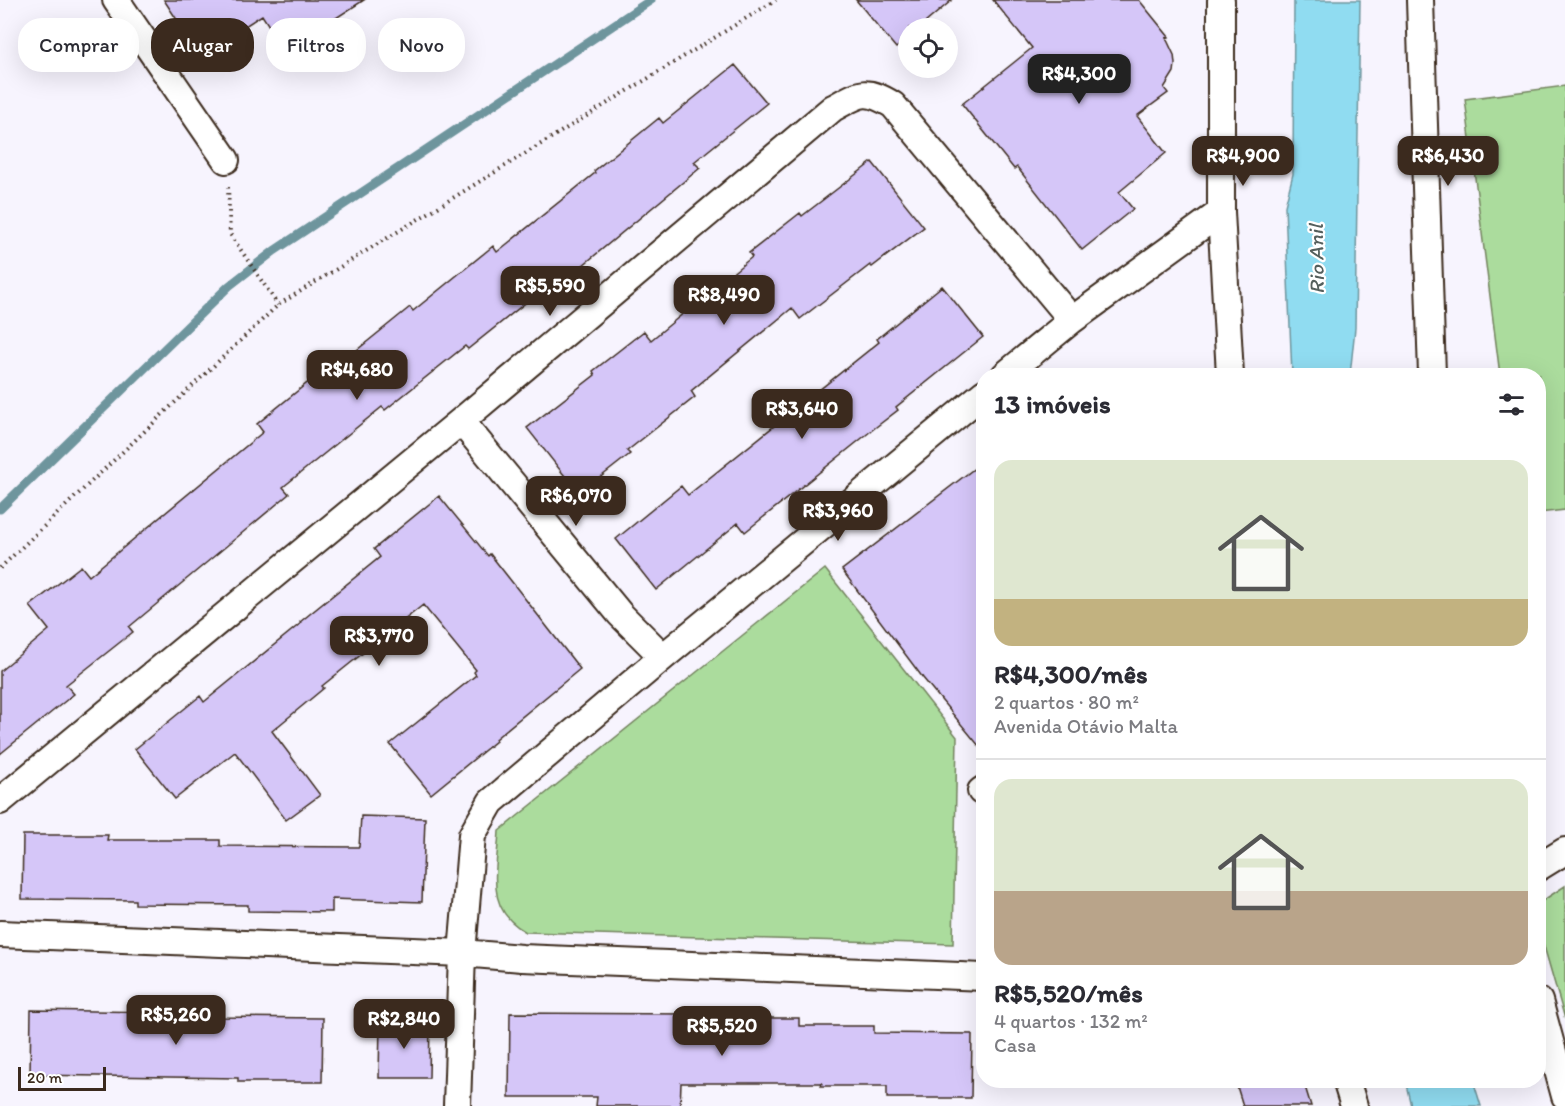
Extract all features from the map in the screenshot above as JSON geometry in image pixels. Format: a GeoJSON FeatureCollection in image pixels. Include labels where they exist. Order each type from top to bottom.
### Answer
{"type":"FeatureCollection","features":[{"type":"Feature","properties":{"kind":"street"},"geometry":{"type":"LineString","coordinates":[[116,0],[226,160]]}},
{"type":"Feature","properties":{"kind":"street"},"geometry":{"type":"LineString","coordinates":[[1221,0],[1221,212],[1230,368]]}},
{"type":"Feature","properties":{"kind":"street"},"geometry":{"type":"LineString","coordinates":[[1420,0],[1432,368]]}},
{"type":"Feature","properties":{"kind":"street"},"geometry":{"type":"LineString","coordinates":[[0,801],[461,421],[833,108],[858,94],[875,94],[894,105],[1072,320]]}},
{"type":"Feature","properties":{"kind":"street"},"geometry":{"type":"LineString","coordinates":[[1014,368],[1072,320],[1221,212]]}},
{"type":"Feature","properties":{"kind":"street"},"geometry":{"type":"LineString","coordinates":[[457,1106],[462,952],[472,835],[491,802],[976,400]]}},
{"type":"Feature","properties":{"kind":"street"},"geometry":{"type":"LineString","coordinates":[[461,421],[620,615],[663,657]]}},
{"type":"Feature","properties":{"kind":"street"},"geometry":{"type":"LineString","coordinates":[[1546,863],[1565,851]]}},
{"type":"Feature","properties":{"kind":"street"},"geometry":{"type":"LineString","coordinates":[[0,934],[462,952],[522,958],[976,977]]}},
{"type":"Feature","properties":{"kind":"street"},"geometry":{"type":"LineString","coordinates":[[1546,1027],[1565,1096]]}},
{"type":"Feature","properties":{"kind":"street"},"geometry":{"type":"LineString","coordinates":[[1348,1088],[1354,1106]]}},
{"type":"Feature","properties":{"kind":"path"},"geometry":{"type":"LineString","coordinates":[[0,568],[279,304],[776,0]]}},
{"type":"Feature","properties":{"kind":"path"},"geometry":{"type":"LineString","coordinates":[[226,160],[230,234],[279,304]]}},
{"type":"Feature","properties":{"kind":"green space"},"geometry":{"type":"Polygon","coordinates":[[[1565,86],[1565,510],[1546,512],[1546,368],[1499,368],[1465,99],[1565,86]]]}},
{"type":"Feature","properties":{"kind":"green space"},"geometry":{"type":"Polygon","coordinates":[[[825,569],[957,737],[953,944],[526,932],[513,923],[498,901],[496,888],[499,831],[825,569]]]}},
{"type":"Feature","properties":{"kind":"green space"},"geometry":{"type":"Polygon","coordinates":[[[1565,886],[1565,1019],[1546,953],[1546,898],[1565,886]]]}},
{"type":"Feature","properties":{"kind":"water","name":"Rio Anil"},"geometry":{"type":"Polygon","coordinates":[[[1294,0],[1360,0],[1355,328],[1351,368],[1292,368],[1285,206],[1293,174],[1294,0]]]}},
{"type":"Feature","properties":{"kind":"water"},"geometry":{"type":"Polygon","coordinates":[[[1407,1088],[1475,1088],[1481,1106],[1411,1106],[1407,1088]]]}},
{"type":"Feature","properties":{"kind":"building"},"geometry":{"type":"Polygon","coordinates":[[[164,0],[364,0],[336,18],[266,18],[266,21],[262,15],[254,20],[254,18],[176,18],[164,0]]]}},
{"type":"Feature","properties":{"kind":"building"},"geometry":{"type":"Polygon","coordinates":[[[856,0],[952,0],[931,18],[898,18],[898,46],[896,48],[856,0]]]}},
{"type":"Feature","properties":{"kind":"building"},"geometry":{"type":"Polygon","coordinates":[[[993,0],[1139,0],[1169,37],[1166,38],[1174,55],[1175,64],[1174,72],[1164,88],[1168,93],[1137,116],[1166,153],[1119,192],[1133,209],[1082,250],[1017,167],[1014,169],[962,104],[1032,48],[993,0]]]}},
{"type":"Feature","properties":{"kind":"building"},"geometry":{"type":"Polygon","coordinates":[[[735,65],[767,103],[694,162],[700,168],[553,290],[549,284],[468,349],[465,346],[385,410],[382,407],[283,487],[289,494],[129,627],[133,632],[66,685],[74,694],[0,754],[0,671],[49,630],[30,606],[81,566],[89,576],[263,432],[257,424],[322,371],[326,375],[410,307],[413,311],[493,246],[497,252],[659,118],[663,123],[735,65]]]}},
{"type":"Feature","properties":{"kind":"building"},"geometry":{"type":"Polygon","coordinates":[[[872,162],[924,227],[800,319],[792,308],[691,391],[695,397],[627,451],[630,454],[579,494],[527,428],[595,375],[593,371],[644,331],[651,340],[752,257],[749,253],[800,213],[802,216],[872,162]]]}},
{"type":"Feature","properties":{"kind":"building"},"geometry":{"type":"Polygon","coordinates":[[[942,286],[983,337],[896,407],[898,410],[745,532],[738,523],[656,590],[616,539],[681,486],[688,495],[879,342],[877,339],[942,286]]]}},
{"type":"Feature","properties":{"kind":"building"},"geometry":{"type":"Polygon","coordinates":[[[976,467],[976,742],[923,678],[842,570],[976,467]]]}},
{"type":"Feature","properties":{"kind":"building"},"geometry":{"type":"Polygon","coordinates":[[[439,496],[488,556],[490,554],[580,669],[431,794],[390,744],[476,675],[474,672],[476,670],[423,605],[322,686],[324,688],[272,731],[320,795],[286,820],[235,752],[175,799],[135,749],[200,696],[204,702],[301,623],[380,557],[374,549],[439,496]]]}},
{"type":"Feature","properties":{"kind":"building"},"geometry":{"type":"Polygon","coordinates":[[[361,816],[425,818],[422,902],[332,899],[332,912],[248,911],[248,905],[135,904],[135,900],[22,899],[23,835],[108,835],[107,840],[220,840],[220,846],[359,847],[361,816]]]}},
{"type":"Feature","properties":{"kind":"building"},"geometry":{"type":"Polygon","coordinates":[[[31,1010],[216,1013],[216,1017],[323,1018],[322,1082],[238,1082],[238,1078],[30,1075],[31,1010]]]}},
{"type":"Feature","properties":{"kind":"building"},"geometry":{"type":"Polygon","coordinates":[[[510,1013],[689,1014],[689,1018],[799,1018],[799,1026],[874,1026],[874,1033],[972,1034],[971,1098],[887,1098],[887,1086],[821,1086],[822,1083],[681,1083],[680,1106],[596,1106],[597,1097],[509,1097],[510,1013]]]}},
{"type":"Feature","properties":{"kind":"building"},"geometry":{"type":"Polygon","coordinates":[[[380,1022],[430,1023],[429,1078],[379,1078],[380,1022]]]}},
{"type":"Feature","properties":{"kind":"building"},"geometry":{"type":"Polygon","coordinates":[[[1237,1088],[1305,1088],[1311,1106],[1243,1106],[1237,1088]]]}},
{"type":"Feature","properties":{"kind":"waterway"},"geometry":{"type":"LineString","coordinates":[[0,509],[229,286],[274,251],[651,0]]}}]}
